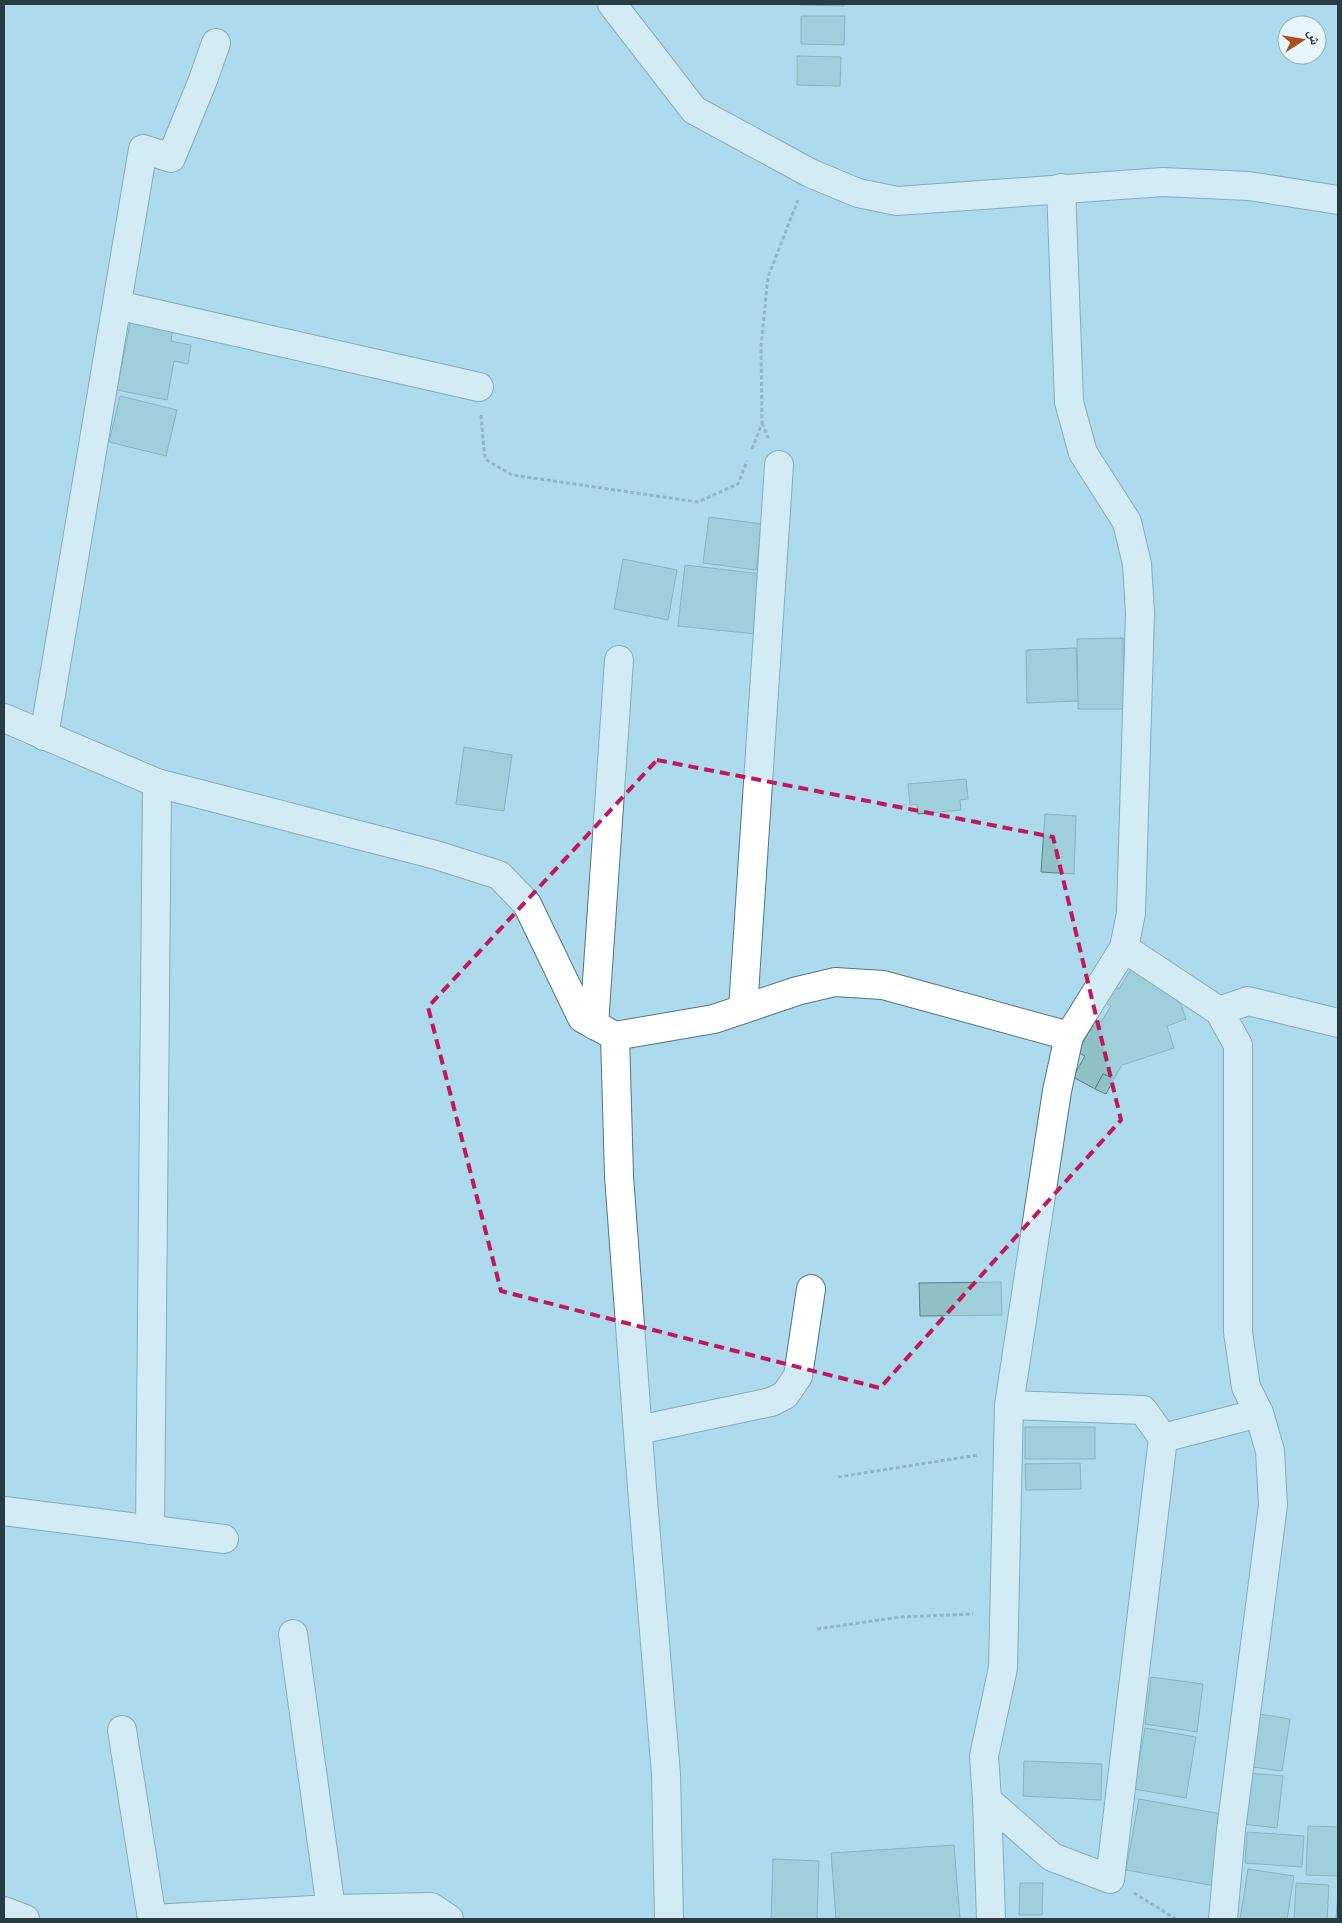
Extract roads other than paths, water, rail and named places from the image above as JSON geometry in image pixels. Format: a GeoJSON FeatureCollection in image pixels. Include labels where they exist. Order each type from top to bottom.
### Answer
{"type":"FeatureCollection","features":[{"type":"Feature","properties":{"kind":"street"},"geometry":{"type":"LineString","coordinates":[[612,4],[694,110],[810,174],[858,193],[897,201],[1163,182],[1248,186],[1338,200]]}},
{"type":"Feature","properties":{"kind":"street"},"geometry":{"type":"LineString","coordinates":[[44,736],[143,149],[171,158],[216,43]]}},
{"type":"Feature","properties":{"kind":"street"},"geometry":{"type":"LineString","coordinates":[[991,1919],[984,1756],[1002,1668],[1009,1405],[1057,1091],[1069,1036],[1124,948],[1131,913],[1140,613],[1137,564],[1127,522],[1084,453],[1069,402],[1061,188]]}},
{"type":"Feature","properties":{"kind":"street"},"geometry":{"type":"LineString","coordinates":[[117,304],[479,387]]}},
{"type":"Feature","properties":{"kind":"street"},"geometry":{"type":"LineString","coordinates":[[743,1009],[779,464]]}},
{"type":"Feature","properties":{"kind":"street"},"geometry":{"type":"LineString","coordinates":[[619,660],[605,1030],[666,1774],[669,1919]]}},
{"type":"Feature","properties":{"kind":"street"},"geometry":{"type":"LineString","coordinates":[[4,718],[157,784],[436,855],[499,875],[527,904],[582,1018],[605,1030],[714,1019],[797,991],[835,982],[883,985],[1069,1036]]}},
{"type":"Feature","properties":{"kind":"street"},"geometry":{"type":"LineString","coordinates":[[150,1530],[157,784]]}},
{"type":"Feature","properties":{"kind":"street"},"geometry":{"type":"LineString","coordinates":[[1124,948],[1219,1011],[1238,1045],[1238,1332],[1246,1387],[1259,1413],[1270,1451],[1273,1505],[1231,1830],[1223,1919]]}},
{"type":"Feature","properties":{"kind":"street"},"geometry":{"type":"LineString","coordinates":[[1219,1011],[1248,1001],[1338,1023]]}},
{"type":"Feature","properties":{"kind":"street"},"geometry":{"type":"LineString","coordinates":[[638,1430],[771,1402],[785,1395],[798,1376],[811,1289]]}},
{"type":"Feature","properties":{"kind":"street"},"geometry":{"type":"LineString","coordinates":[[987,1800],[1052,1857],[1110,1879],[1162,1438],[1142,1410],[1009,1405]]}},
{"type":"Feature","properties":{"kind":"street"},"geometry":{"type":"LineString","coordinates":[[1162,1438],[1259,1413]]}},
{"type":"Feature","properties":{"kind":"street"},"geometry":{"type":"LineString","coordinates":[[4,1511],[224,1539]]}},
{"type":"Feature","properties":{"kind":"street"},"geometry":{"type":"LineString","coordinates":[[293,1634],[331,1908]]}},
{"type":"Feature","properties":{"kind":"street"},"geometry":{"type":"LineString","coordinates":[[122,1730],[152,1919],[331,1908],[431,1907],[450,1919]]}},
{"type":"Feature","properties":{"kind":"street"},"geometry":{"type":"LineString","coordinates":[[4,1911],[25,1919]]}}]}
